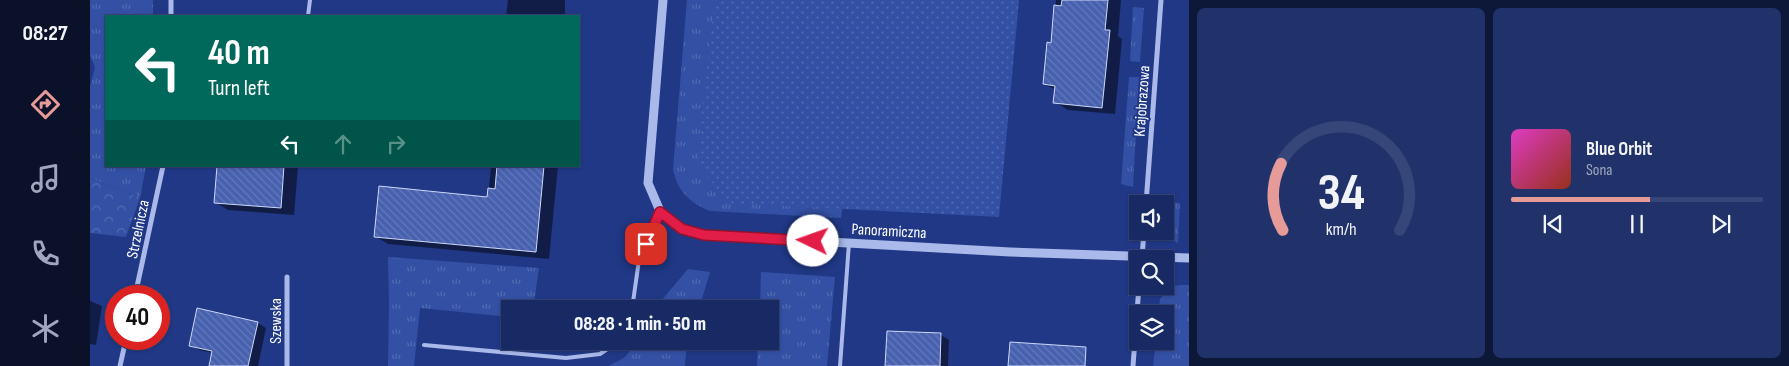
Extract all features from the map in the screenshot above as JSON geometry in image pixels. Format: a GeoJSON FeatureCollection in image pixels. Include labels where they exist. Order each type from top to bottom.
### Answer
{"type":"FeatureCollection","features":[{"type":"Feature","properties":{"kind":"street"},"geometry":{"type":"LineString","coordinates":[[171,0],[171,15]]}},
{"type":"Feature","properties":{"kind":"street","name":"Panoramiczna"},"geometry":{"type":"LineString","coordinates":[[663,0],[648,183],[660,212],[682,229],[704,235],[1129,257]]}},
{"type":"Feature","properties":{"kind":"street","name":"Krajobrazowa"},"geometry":{"type":"LineString","coordinates":[[1147,195],[1161,0]]}},
{"type":"Feature","properties":{"kind":"street","name":"Strzelnicza"},"geometry":{"type":"LineString","coordinates":[[137,285],[163,167]]}},
{"type":"Feature","properties":{"kind":"street","name":"Panoramiczna"},"geometry":{"type":"LineString","coordinates":[[1174,258],[1189,258]]}},
{"type":"Feature","properties":{"kind":"street","name":"Szewska"},"geometry":{"type":"LineString","coordinates":[[287,277],[287,366]]}},
{"type":"Feature","properties":{"kind":"street"},"geometry":{"type":"LineString","coordinates":[[1133,366],[1138,295]]}},
{"type":"Feature","properties":{"kind":"street"},"geometry":{"type":"LineString","coordinates":[[120,366],[124,350]]}},
{"type":"Feature","properties":{"kind":"lane"},"geometry":{"type":"LineString","coordinates":[[308,15],[310,0]]}},
{"type":"Feature","properties":{"kind":"lane"},"geometry":{"type":"LineString","coordinates":[[633,300],[639,260],[660,212]]}},
{"type":"Feature","properties":{"kind":"lane"},"geometry":{"type":"LineString","coordinates":[[840,366],[849,243]]}},
{"type":"Feature","properties":{"kind":"lane"},"geometry":{"type":"LineString","coordinates":[[424,345],[566,358],[600,354],[606,350]]}},
{"type":"Feature","properties":{"kind":"green space"},"geometry":{"type":"Polygon","coordinates":[[[90,0],[153,0],[153,15],[105,15],[105,167],[146,167],[140,198],[90,178],[90,87],[95,67],[90,56],[90,0]]]}},
{"type":"Feature","properties":{"kind":"green space"},"geometry":{"type":"Polygon","coordinates":[[[687,0],[872,0],[841,218],[710,211],[696,204],[681,190],[673,169],[687,0]]]}},
{"type":"Feature","properties":{"kind":"green space"},"geometry":{"type":"Polygon","coordinates":[[[715,0],[1019,0],[999,217],[729,203],[698,165],[703,100],[715,0]]]}},
{"type":"Feature","properties":{"kind":"green space"},"geometry":{"type":"Polygon","coordinates":[[[1133,7],[1144,8],[1140,62],[1130,61],[1133,7]]]}},
{"type":"Feature","properties":{"kind":"green space"},"geometry":{"type":"Polygon","coordinates":[[[1129,77],[1139,77],[1133,187],[1121,184],[1129,77]]]}},
{"type":"Feature","properties":{"kind":"green space"},"geometry":{"type":"Polygon","coordinates":[[[90,178],[140,198],[126,237],[90,233],[90,178]]]}},
{"type":"Feature","properties":{"kind":"green space"},"geometry":{"type":"Polygon","coordinates":[[[1174,202],[1180,203],[1178,243],[1172,240],[1174,240],[1174,202]]]}},
{"type":"Feature","properties":{"kind":"green space"},"geometry":{"type":"Polygon","coordinates":[[[388,257],[539,268],[534,300],[501,300],[501,316],[420,308],[414,366],[388,366],[388,257]]]}},
{"type":"Feature","properties":{"kind":"green space"},"geometry":{"type":"Polygon","coordinates":[[[688,269],[710,272],[702,300],[662,300],[688,269]]]}},
{"type":"Feature","properties":{"kind":"green space"},"geometry":{"type":"Polygon","coordinates":[[[761,272],[835,277],[827,366],[757,366],[758,350],[779,350],[779,300],[760,300],[761,272]]]}},
{"type":"Feature","properties":{"kind":"green space"},"geometry":{"type":"Polygon","coordinates":[[[1189,285],[1189,366],[1153,366],[1155,350],[1174,350],[1174,305],[1159,305],[1160,299],[1163,295],[1174,295],[1174,286],[1189,285]]]}},
{"type":"Feature","properties":{"kind":"green space"},"geometry":{"type":"Polygon","coordinates":[[[631,350],[687,350],[685,366],[608,366],[624,358],[631,350]]]}},
{"type":"Feature","properties":{"kind":"building"},"geometry":{"type":"Polygon","coordinates":[[[1062,0],[1108,0],[1105,30],[1110,30],[1102,108],[1053,103],[1055,86],[1043,84],[1047,42],[1051,43],[1054,5],[1061,6],[1062,0]]]}},
{"type":"Feature","properties":{"kind":"building"},"geometry":{"type":"Polygon","coordinates":[[[217,167],[284,167],[281,208],[214,203],[217,167]]]}},
{"type":"Feature","properties":{"kind":"building"},"geometry":{"type":"Polygon","coordinates":[[[497,167],[544,167],[536,252],[374,237],[379,186],[487,197],[488,188],[495,189],[497,167]]]}},
{"type":"Feature","properties":{"kind":"building"},"geometry":{"type":"Polygon","coordinates":[[[197,308],[258,322],[248,366],[209,366],[212,351],[189,346],[197,308]]]}},
{"type":"Feature","properties":{"kind":"building"},"geometry":{"type":"Polygon","coordinates":[[[887,331],[941,333],[940,366],[885,366],[887,331]]]}},
{"type":"Feature","properties":{"kind":"building"},"geometry":{"type":"Polygon","coordinates":[[[1010,342],[1086,347],[1085,366],[1008,366],[1010,342]]]}},
{"type":"Feature","properties":{"kind":"route"},"geometry":{"type":"LineString","coordinates":[[646,244],[660,212],[682,229],[704,235],[813,241]]}}]}
